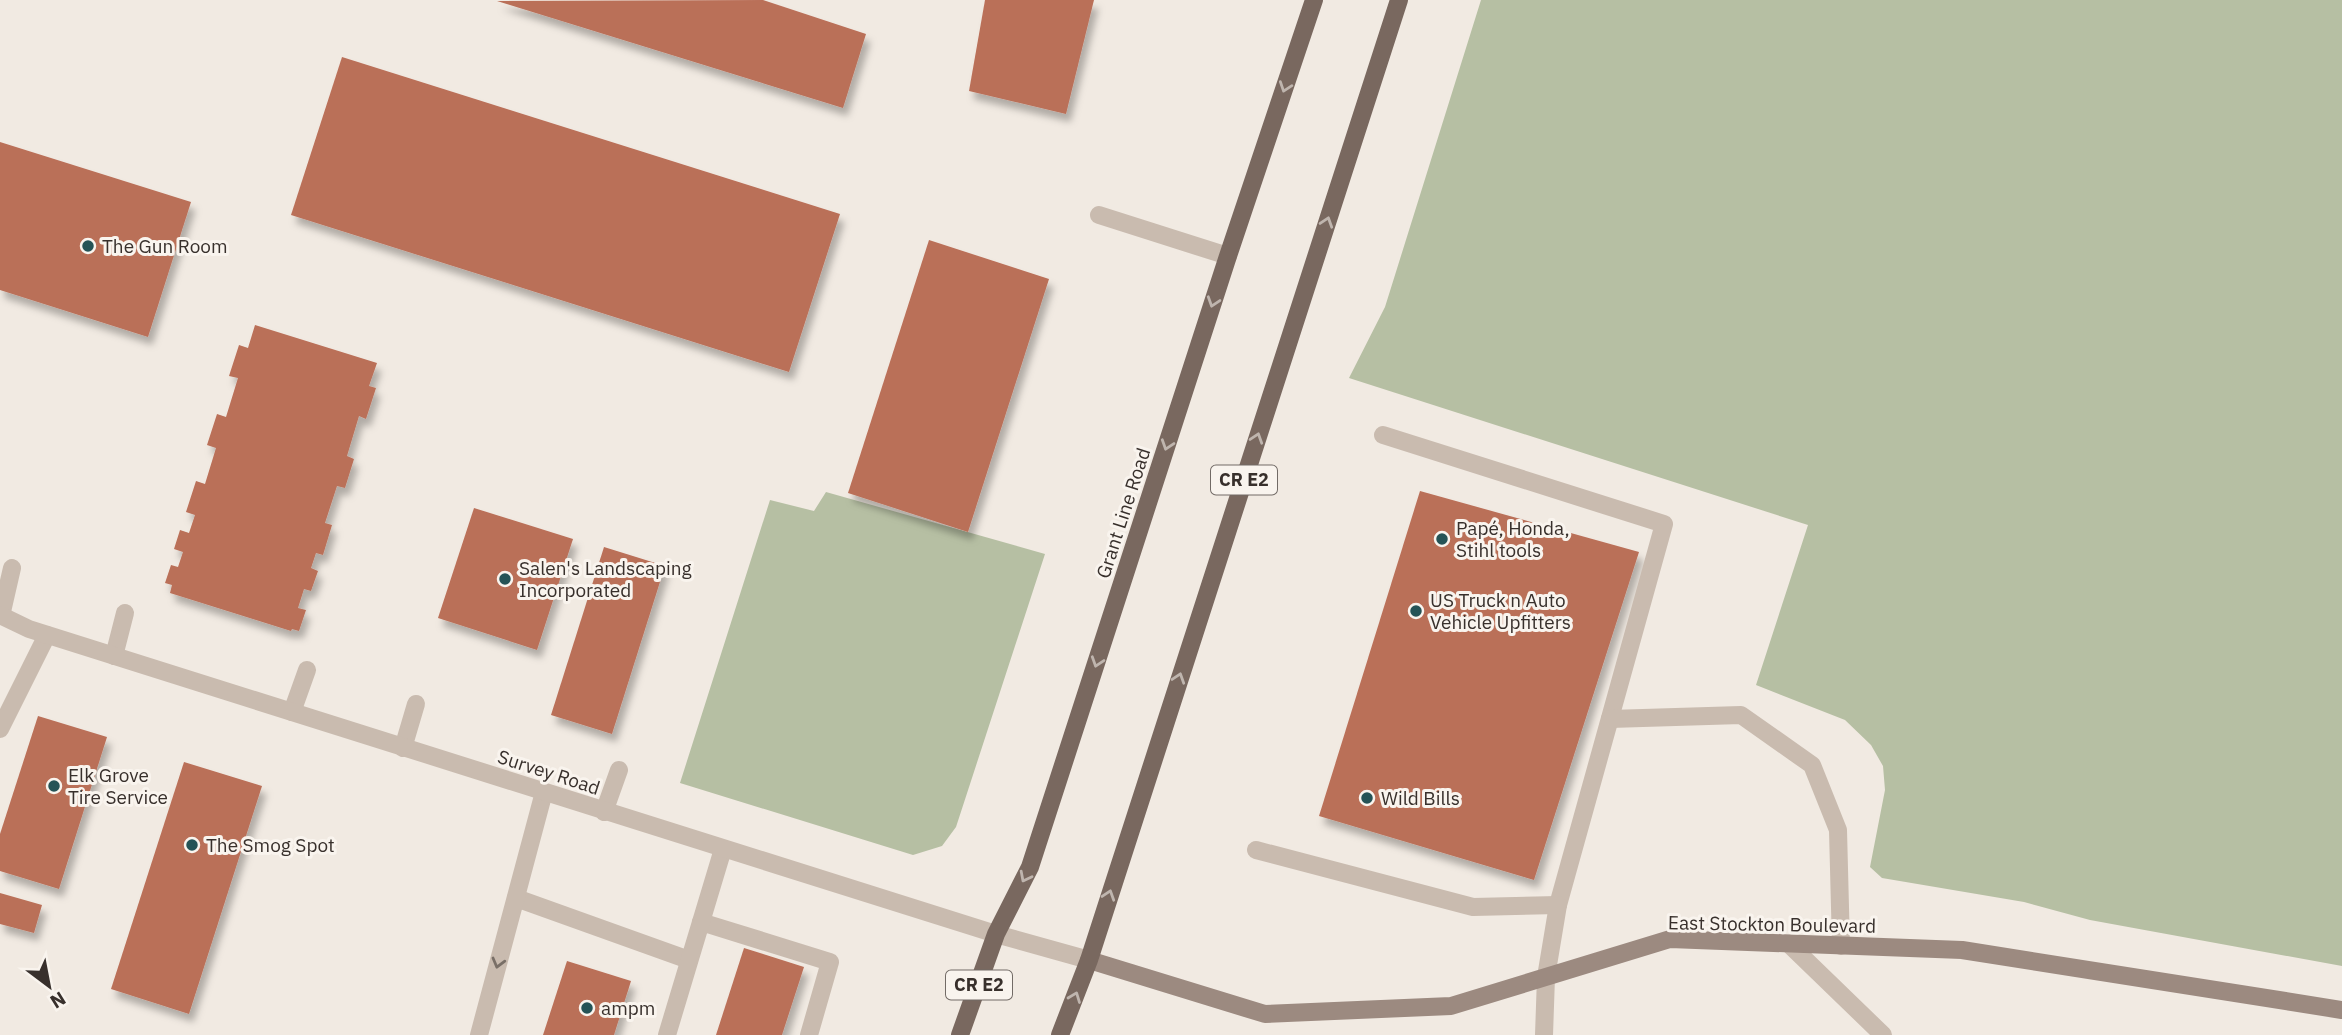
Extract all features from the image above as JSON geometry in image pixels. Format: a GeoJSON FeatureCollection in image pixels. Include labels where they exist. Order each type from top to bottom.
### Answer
{"type":"FeatureCollection","features":[{"type":"Feature","properties":{"kind":"main road","name":"Grant Line Road"},"geometry":{"type":"LineString","coordinates":[[960,1035],[996,934],[1030,867],[1314,0]]}},
{"type":"Feature","properties":{"kind":"main road","name":"CR E2"},"geometry":{"type":"LineString","coordinates":[[1060,1035],[1089,960],[1399,0]]}},
{"type":"Feature","properties":{"kind":"main road","name":"East Stockton Boulevard"},"geometry":{"type":"LineString","coordinates":[[1089,960],[1265,1014],[1451,1006],[1670,939],[1962,950],[2342,1010]]}},
{"type":"Feature","properties":{"kind":"street"},"geometry":{"type":"LineString","coordinates":[[1099,215],[1228,256]]}},
{"type":"Feature","properties":{"kind":"street"},"geometry":{"type":"LineString","coordinates":[[1383,435],[1664,524],[1558,905],[1546,977],[1544,1035]]}},
{"type":"Feature","properties":{"kind":"street"},"geometry":{"type":"LineString","coordinates":[[0,615],[12,568]]}},
{"type":"Feature","properties":{"kind":"street"},"geometry":{"type":"LineString","coordinates":[[114,656],[125,613]]}},
{"type":"Feature","properties":{"kind":"street","name":"Survey Road"},"geometry":{"type":"LineString","coordinates":[[0,615],[47,635],[604,812],[996,934],[1089,960]]}},
{"type":"Feature","properties":{"kind":"street"},"geometry":{"type":"LineString","coordinates":[[0,729],[47,635]]}},
{"type":"Feature","properties":{"kind":"street"},"geometry":{"type":"LineString","coordinates":[[292,712],[307,670]]}},
{"type":"Feature","properties":{"kind":"street"},"geometry":{"type":"LineString","coordinates":[[403,748],[416,704]]}},
{"type":"Feature","properties":{"kind":"street"},"geometry":{"type":"LineString","coordinates":[[1610,719],[1741,715],[1812,765],[1838,830],[1841,946]]}},
{"type":"Feature","properties":{"kind":"street"},"geometry":{"type":"LineString","coordinates":[[604,812],[619,770]]}},
{"type":"Feature","properties":{"kind":"street"},"geometry":{"type":"LineString","coordinates":[[479,1035],[544,792]]}},
{"type":"Feature","properties":{"kind":"street"},"geometry":{"type":"LineString","coordinates":[[667,1035],[723,849]]}},
{"type":"Feature","properties":{"kind":"street"},"geometry":{"type":"LineString","coordinates":[[1256,850],[1473,907],[1558,905]]}},
{"type":"Feature","properties":{"kind":"street"},"geometry":{"type":"LineString","coordinates":[[516,898],[689,960]]}},
{"type":"Feature","properties":{"kind":"street"},"geometry":{"type":"LineString","coordinates":[[701,922],[830,962],[809,1035]]}},
{"type":"Feature","properties":{"kind":"street"},"geometry":{"type":"LineString","coordinates":[[1789,944],[1883,1035]]}},
{"type":"Feature","properties":{"kind":"green space"},"geometry":{"type":"Polygon","coordinates":[[[1481,0],[2342,0],[2342,966],[2090,920],[2024,902],[1882,878],[1870,867],[1885,790],[1883,766],[1871,745],[1845,720],[1756,685],[1808,525],[1349,378],[1385,307],[1481,0]]]}},
{"type":"Feature","properties":{"kind":"green space"},"geometry":{"type":"Polygon","coordinates":[[[826,492],[1045,554],[956,827],[942,846],[913,855],[680,783],[770,500],[814,511],[826,492]]]}},
{"type":"Feature","properties":{"kind":"building"},"geometry":{"type":"Polygon","coordinates":[[[763,0],[866,34],[843,108],[497,1],[763,0]]]}},
{"type":"Feature","properties":{"kind":"building"},"geometry":{"type":"Polygon","coordinates":[[[985,0],[1094,0],[1066,114],[969,91],[985,0]]]}},
{"type":"Feature","properties":{"kind":"building"},"geometry":{"type":"Polygon","coordinates":[[[342,57],[840,214],[789,372],[291,215],[342,57]]]}},
{"type":"Feature","properties":{"kind":"building","name":"The Gun Room"},"geometry":{"type":"Polygon","coordinates":[[[0,142],[191,202],[148,337],[0,290],[0,142]]]}},
{"type":"Feature","properties":{"kind":"building"},"geometry":{"type":"Polygon","coordinates":[[[929,240],[1049,279],[968,532],[848,493],[929,240]]]}},
{"type":"Feature","properties":{"kind":"building"},"geometry":{"type":"Polygon","coordinates":[[[255,325],[377,363],[369,386],[376,388],[366,419],[359,416],[347,456],[354,459],[345,488],[337,486],[325,523],[332,525],[323,555],[316,553],[311,568],[318,571],[311,591],[304,589],[298,608],[306,610],[299,631],[291,631],[170,593],[172,585],[165,583],[171,565],[178,567],[183,552],[174,549],[180,530],[189,533],[195,515],[186,512],[196,481],[205,484],[216,448],[207,445],[217,414],[226,417],[238,378],[229,376],[239,345],[248,348],[255,325]]]}},
{"type":"Feature","properties":{"kind":"building"},"geometry":{"type":"Polygon","coordinates":[[[1420,491],[1639,552],[1534,880],[1319,816],[1420,491]]]}},
{"type":"Feature","properties":{"kind":"building","name":"Salen's Landscaping Incorporated"},"geometry":{"type":"Polygon","coordinates":[[[474,508],[573,539],[537,650],[438,618],[474,508]]]}},
{"type":"Feature","properties":{"kind":"building"},"geometry":{"type":"Polygon","coordinates":[[[604,547],[665,566],[612,734],[551,715],[604,547]]]}},
{"type":"Feature","properties":{"kind":"building","name":"Elk Grove Tire Service"},"geometry":{"type":"Polygon","coordinates":[[[38,716],[107,737],[59,889],[0,871],[0,834],[38,716]]]}},
{"type":"Feature","properties":{"kind":"building"},"geometry":{"type":"Polygon","coordinates":[[[184,762],[262,786],[189,1014],[111,989],[184,762]]]}},
{"type":"Feature","properties":{"kind":"building"},"geometry":{"type":"Polygon","coordinates":[[[0,893],[42,905],[34,933],[0,924],[0,893]]]}},
{"type":"Feature","properties":{"kind":"building"},"geometry":{"type":"Polygon","coordinates":[[[744,948],[804,967],[782,1035],[716,1035],[744,948]]]}},
{"type":"Feature","properties":{"kind":"building","name":"ampm"},"geometry":{"type":"Polygon","coordinates":[[[567,961],[631,981],[614,1035],[543,1035],[567,961]]]}},
{"type":"Feature","properties":{"kind":"place","name":"The Gun Room"},"geometry":{"type":"Point","coordinates":[88,246]}},
{"type":"Feature","properties":{"kind":"place","name":"Papé, Honda, Stihl tools"},"geometry":{"type":"Point","coordinates":[1442,539]}},
{"type":"Feature","properties":{"kind":"place","name":"Salen's Landscaping Incorporated"},"geometry":{"type":"Point","coordinates":[505,579]}},
{"type":"Feature","properties":{"kind":"place","name":"US Truck n Auto Vehicle Upfitters"},"geometry":{"type":"Point","coordinates":[1416,611]}},
{"type":"Feature","properties":{"kind":"place","name":"Elk Grove Tire Service"},"geometry":{"type":"Point","coordinates":[54,786]}},
{"type":"Feature","properties":{"kind":"place","name":"Wild Bills"},"geometry":{"type":"Point","coordinates":[1367,798]}},
{"type":"Feature","properties":{"kind":"place","name":"The Smog Spot"},"geometry":{"type":"Point","coordinates":[192,845]}},
{"type":"Feature","properties":{"kind":"place","name":"ampm"},"geometry":{"type":"Point","coordinates":[587,1008]}}]}
